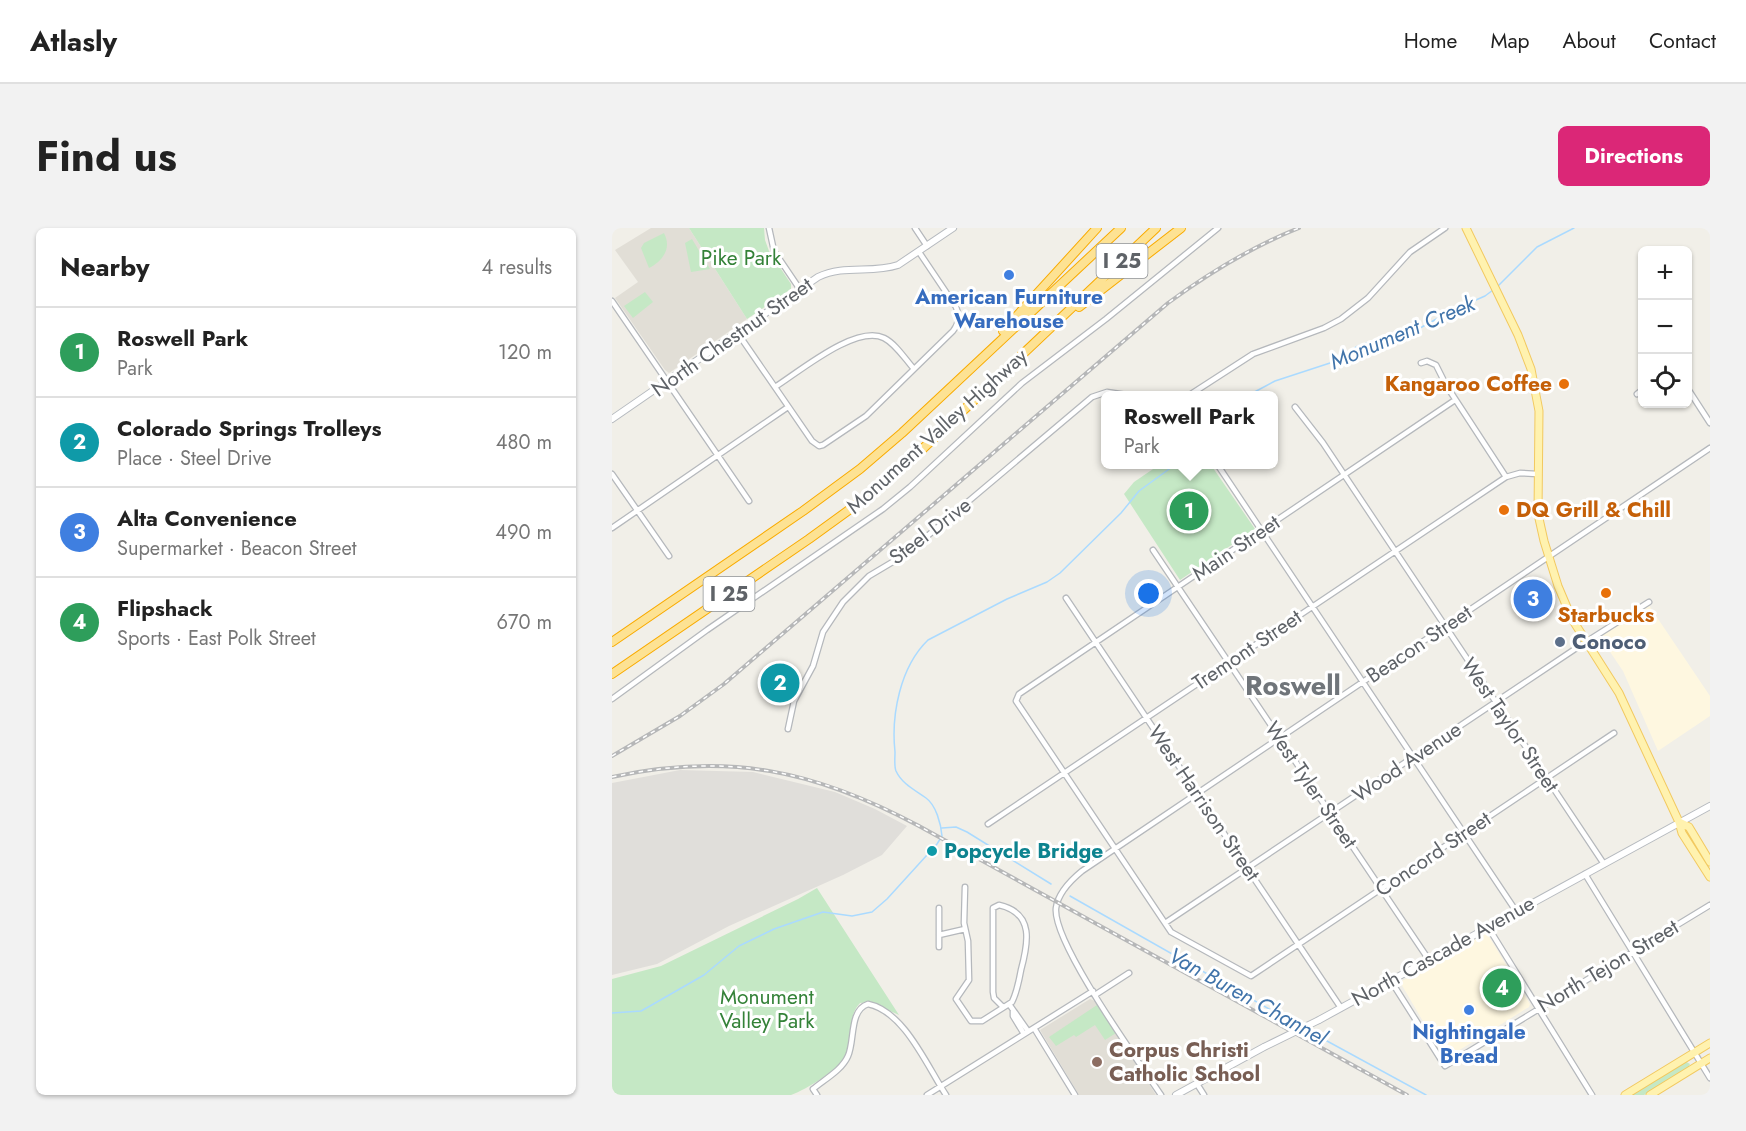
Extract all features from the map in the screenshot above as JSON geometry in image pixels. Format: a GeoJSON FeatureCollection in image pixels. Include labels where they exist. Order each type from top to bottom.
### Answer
{"type":"FeatureCollection","features":[{"type":"Feature","properties":{"kind":"highway"},"geometry":{"type":"LineString","coordinates":[[978,361],[1097,228]]}},
{"type":"Feature","properties":{"kind":"highway","name":"Monument Valley Highway"},"geometry":{"type":"LineString","coordinates":[[612,642],[850,477],[902,434],[1120,228]]}},
{"type":"Feature","properties":{"kind":"highway","name":"Monument Valley Highway"},"geometry":{"type":"LineString","coordinates":[[612,674],[871,494],[914,457],[1156,228]]}},
{"type":"Feature","properties":{"kind":"highway"},"geometry":{"type":"LineString","coordinates":[[1051,328],[1181,228]]}},
{"type":"Feature","properties":{"kind":"main road","name":"North Chestnut Street"},"geometry":{"type":"LineString","coordinates":[[612,419],[799,288],[833,270],[894,266],[953,228]]}},
{"type":"Feature","properties":{"kind":"main road"},"geometry":{"type":"LineString","coordinates":[[1466,228],[1527,357],[1536,390],[1539,411],[1538,514],[1548,557],[1564,601],[1572,619],[1619,693],[1682,833],[1710,877]]}},
{"type":"Feature","properties":{"kind":"main road","name":"North Cascade Avenue"},"geometry":{"type":"LineString","coordinates":[[1176,1095],[1319,1020],[1710,806]]}},
{"type":"Feature","properties":{"kind":"main road"},"geometry":{"type":"LineString","coordinates":[[1679,822],[1689,827],[1710,862]]}},
{"type":"Feature","properties":{"kind":"main road"},"geometry":{"type":"LineString","coordinates":[[1625,1095],[1710,1043]]}},
{"type":"Feature","properties":{"kind":"main road"},"geometry":{"type":"LineString","coordinates":[[1650,1095],[1710,1058]]}},
{"type":"Feature","properties":{"kind":"street"},"geometry":{"type":"LineString","coordinates":[[769,228],[774,251],[799,288]]}},
{"type":"Feature","properties":{"kind":"street"},"geometry":{"type":"LineString","coordinates":[[915,228],[927,246]]}},
{"type":"Feature","properties":{"kind":"street"},"geometry":{"type":"LineString","coordinates":[[612,699],[707,630],[883,509],[925,474],[1022,383],[1106,319],[1218,228]]}},
{"type":"Feature","properties":{"kind":"street"},"geometry":{"type":"LineString","coordinates":[[1196,391],[1253,354],[1324,328],[1341,319],[1368,298],[1406,256],[1445,228]]}},
{"type":"Feature","properties":{"kind":"street"},"geometry":{"type":"LineString","coordinates":[[737,332],[812,441],[819,446],[826,443],[866,416],[953,332],[959,320],[956,307],[919,252]]}},
{"type":"Feature","properties":{"kind":"street"},"geometry":{"type":"LineString","coordinates":[[613,304],[748,501]]}},
{"type":"Feature","properties":{"kind":"street"},"geometry":{"type":"LineString","coordinates":[[776,387],[842,343],[859,337],[883,338],[914,369]]}},
{"type":"Feature","properties":{"kind":"street"},"geometry":{"type":"LineString","coordinates":[[1421,363],[1427,361],[1436,365],[1455,400],[1506,477],[1521,473],[1537,474]]}},
{"type":"Feature","properties":{"kind":"street","name":"Steel Drive"},"geometry":{"type":"LineString","coordinates":[[788,729],[794,701],[813,666],[823,632],[843,602],[869,576],[906,554],[1092,397],[1101,394]]}},
{"type":"Feature","properties":{"kind":"street"},"geometry":{"type":"LineString","coordinates":[[1692,395],[1710,423]]}},
{"type":"Feature","properties":{"kind":"street","name":"Main Street"},"geometry":{"type":"LineString","coordinates":[[1064,773],[1016,701],[1017,696],[1455,400]]}},
{"type":"Feature","properties":{"kind":"street"},"geometry":{"type":"LineString","coordinates":[[612,528],[788,407]]}},
{"type":"Feature","properties":{"kind":"street","name":"West Taylor Street"},"geometry":{"type":"LineString","coordinates":[[1295,407],[1344,475],[1604,864]]}},
{"type":"Feature","properties":{"kind":"street","name":"Beacon Street"},"geometry":{"type":"LineString","coordinates":[[1094,993],[1069,951],[1056,914],[1059,898],[1071,881],[1115,849],[1710,448]]}},
{"type":"Feature","properties":{"kind":"street"},"geometry":{"type":"LineString","coordinates":[[1220,469],[1516,911]]}},
{"type":"Feature","properties":{"kind":"street"},"geometry":{"type":"LineString","coordinates":[[612,474],[669,556]]}},
{"type":"Feature","properties":{"kind":"street","name":"Tremont Street"},"geometry":{"type":"LineString","coordinates":[[988,824],[1506,477]]}},
{"type":"Feature","properties":{"kind":"street","name":"West Tyler Street"},"geometry":{"type":"LineString","coordinates":[[1153,550],[1429,960]]}},
{"type":"Feature","properties":{"kind":"street"},"geometry":{"type":"LineString","coordinates":[[1403,564],[1410,560]]}},
{"type":"Feature","properties":{"kind":"street","name":"West Harrison Street"},"geometry":{"type":"LineString","coordinates":[[1066,598],[1341,1008]]}},
{"type":"Feature","properties":{"kind":"street","name":"Wood Avenue"},"geometry":{"type":"LineString","coordinates":[[1165,924],[1649,602]]}},
{"type":"Feature","properties":{"kind":"street","name":"Concord Street"},"geometry":{"type":"LineString","coordinates":[[1165,924],[1171,932],[1251,975],[1614,733]]}},
{"type":"Feature","properties":{"kind":"street"},"geometry":{"type":"LineString","coordinates":[[1064,773],[1165,924]]}},
{"type":"Feature","properties":{"kind":"street"},"geometry":{"type":"LineString","coordinates":[[1585,874],[1710,1078]]}},
{"type":"Feature","properties":{"kind":"street"},"geometry":{"type":"LineString","coordinates":[[965,888],[969,980],[956,999],[969,1019],[974,1022],[982,1021],[1009,1004],[1014,997],[1028,946],[1028,933],[1017,914],[999,905],[993,908],[994,998],[1003,1007]]}},
{"type":"Feature","properties":{"kind":"street","name":"North Tejon Street"},"geometry":{"type":"LineString","coordinates":[[1391,981],[1445,1066],[1710,905]]}},
{"type":"Feature","properties":{"kind":"street"},"geometry":{"type":"LineString","coordinates":[[939,908],[939,948]]}},
{"type":"Feature","properties":{"kind":"street"},"geometry":{"type":"LineString","coordinates":[[1488,927],[1592,1095]]}},
{"type":"Feature","properties":{"kind":"street"},"geometry":{"type":"LineString","coordinates":[[939,935],[965,928]]}},
{"type":"Feature","properties":{"kind":"street"},"geometry":{"type":"LineString","coordinates":[[927,1095],[1026,1032],[1129,973]]}},
{"type":"Feature","properties":{"kind":"street"},"geometry":{"type":"LineString","coordinates":[[1094,993],[1161,1095]]}},
{"type":"Feature","properties":{"kind":"street"},"geometry":{"type":"LineString","coordinates":[[1009,1004],[1013,1016],[1026,1032]]}},
{"type":"Feature","properties":{"kind":"street"},"geometry":{"type":"LineString","coordinates":[[817,1095],[813,1089],[838,1070],[846,1060],[856,1015],[862,1007],[872,1005],[888,1012],[899,1021],[946,1095]]}},
{"type":"Feature","properties":{"kind":"street"},"geometry":{"type":"LineString","coordinates":[[1034,1028],[1075,1095]]}},
{"type":"Feature","properties":{"kind":"street"},"geometry":{"type":"LineString","coordinates":[[1197,1084],[1204,1095]]}},
{"type":"Feature","properties":{"kind":"shaded area"},"geometry":{"type":"Polygon","coordinates":[[[651,228],[689,228],[747,319],[669,373],[615,298],[638,282],[615,250],[651,228]]]}},
{"type":"Feature","properties":{"kind":"shaded area"},"geometry":{"type":"Polygon","coordinates":[[[1648,604],[1710,696],[1710,716],[1658,751],[1623,671],[1600,637],[1648,604]]]}},
{"type":"Feature","properties":{"kind":"shaded area"},"geometry":{"type":"Polygon","coordinates":[[[680,770],[753,772],[835,792],[907,826],[882,855],[843,875],[729,926],[657,964],[612,975],[612,783],[680,770]]]}},
{"type":"Feature","properties":{"kind":"shaded area"},"geometry":{"type":"Polygon","coordinates":[[[1485,934],[1488,935],[1530,1004],[1529,1007],[1445,1059],[1400,982],[1485,934]]]}},
{"type":"Feature","properties":{"kind":"shaded area","name":"Corpus Christi Catholic School"},"geometry":{"type":"Polygon","coordinates":[[[1090,999],[1097,1002],[1156,1095],[1079,1095],[1040,1030],[1090,999]]]}},
{"type":"Feature","properties":{"kind":"green space","name":"Pike Park"},"geometry":{"type":"Polygon","coordinates":[[[689,228],[764,228],[769,251],[791,284],[791,289],[747,319],[689,228]]]}},
{"type":"Feature","properties":{"kind":"green space"},"geometry":{"type":"Polygon","coordinates":[[[664,233],[667,244],[665,254],[649,268],[641,248],[644,243],[664,233]]]}},
{"type":"Feature","properties":{"kind":"green space"},"geometry":{"type":"Polygon","coordinates":[[[692,239],[710,269],[691,272],[685,243],[692,239]]]}},
{"type":"Feature","properties":{"kind":"green space"},"geometry":{"type":"Polygon","coordinates":[[[645,292],[653,302],[633,318],[624,306],[645,292]]]}},
{"type":"Feature","properties":{"kind":"green space"},"geometry":{"type":"Polygon","coordinates":[[[1153,469],[1214,469],[1255,529],[1180,580],[1124,494],[1134,482],[1153,469]]]}},
{"type":"Feature","properties":{"kind":"green space","name":"Monument Valley Park"},"geometry":{"type":"Polygon","coordinates":[[[817,888],[899,1015],[870,1002],[860,1003],[854,1014],[849,1047],[844,1059],[823,1078],[791,1095],[612,1095],[612,979],[661,966],[817,888]]]}},
{"type":"Feature","properties":{"kind":"green space"},"geometry":{"type":"Polygon","coordinates":[[[1097,1005],[1116,1033],[1105,1040],[1095,1025],[1056,1046],[1049,1037],[1097,1005]]]}},
{"type":"Feature","properties":{"kind":"green space"},"geometry":{"type":"Polygon","coordinates":[[[1685,1061],[1690,1064],[1688,1068],[1644,1095],[1630,1095],[1685,1061]]]}},
{"type":"Feature","properties":{"kind":"waterway","name":"Monument Creek"},"geometry":{"type":"LineString","coordinates":[[1497,287],[1537,247],[1574,228]]}},
{"type":"Feature","properties":{"kind":"waterway","name":"Monument Creek"},"geometry":{"type":"LineString","coordinates":[[1256,391],[1275,381],[1330,363],[1358,346],[1367,343],[1381,343],[1420,328],[1493,290]]}},
{"type":"Feature","properties":{"kind":"waterway","name":"Monument Creek"},"geometry":{"type":"LineString","coordinates":[[612,1013],[641,1011],[704,975],[739,946],[774,929],[823,912],[852,916],[872,912],[887,899],[942,836],[933,805],[902,780],[895,767],[896,707],[904,678],[918,651],[928,640],[1007,599],[1047,582],[1060,573],[1121,513],[1139,491],[1169,469]]}},
{"type":"Feature","properties":{"kind":"waterway","name":"Van Buren Channel"},"geometry":{"type":"LineString","coordinates":[[942,828],[956,827],[967,832],[1051,884]]}},
{"type":"Feature","properties":{"kind":"waterway","name":"Van Buren Channel"},"geometry":{"type":"LineString","coordinates":[[1070,896],[1301,1027]]}},
{"type":"Feature","properties":{"kind":"waterway","name":"Van Buren Channel"},"geometry":{"type":"LineString","coordinates":[[1305,1029],[1426,1095]]}},
{"type":"Feature","properties":{"kind":"railway"},"geometry":{"type":"LineString","coordinates":[[612,756],[680,716],[724,684],[1168,303],[1231,261],[1299,228]]}},
{"type":"Feature","properties":{"kind":"railway"},"geometry":{"type":"LineString","coordinates":[[612,777],[695,766],[733,767],[770,771],[807,779],[843,791],[919,826],[1407,1095]]}},
{"type":"Feature","properties":{"kind":"place","name":"American Furniture Warehouse"},"geometry":{"type":"Point","coordinates":[1009,275]}},
{"type":"Feature","properties":{"kind":"place","name":"Kangaroo Coffee"},"geometry":{"type":"Point","coordinates":[1564,384]}},
{"type":"Feature","properties":{"kind":"place","name":"DQ Grill & Chill"},"geometry":{"type":"Point","coordinates":[1504,510]}},
{"type":"Feature","properties":{"kind":"place","name":"Roswell Park"},"geometry":{"type":"Point","coordinates":[1189,511]}},
{"type":"Feature","properties":{"kind":"place","name":"Starbucks"},"geometry":{"type":"Point","coordinates":[1606,593]}},
{"type":"Feature","properties":{"kind":"place","name":"Alta Convenience"},"geometry":{"type":"Point","coordinates":[1533,599]}},
{"type":"Feature","properties":{"kind":"place","name":"Conoco"},"geometry":{"type":"Point","coordinates":[1560,642]}},
{"type":"Feature","properties":{"kind":"place","name":"Colorado Springs Trolleys"},"geometry":{"type":"Point","coordinates":[780,683]}},
{"type":"Feature","properties":{"kind":"place","name":"Popcycle Bridge"},"geometry":{"type":"Point","coordinates":[932,851]}},
{"type":"Feature","properties":{"kind":"place","name":"Flipshack"},"geometry":{"type":"Point","coordinates":[1502,988]}},
{"type":"Feature","properties":{"kind":"place","name":"Nightingale Bread"},"geometry":{"type":"Point","coordinates":[1469,1010]}},
{"type":"Feature","properties":{"kind":"place","name":"Corpus Christi Catholic School"},"geometry":{"type":"Point","coordinates":[1097,1062]}},
{"type":"Feature","properties":{"kind":"district","name":"Roswell"},"geometry":{"type":"Point","coordinates":[1293,686]}}]}
